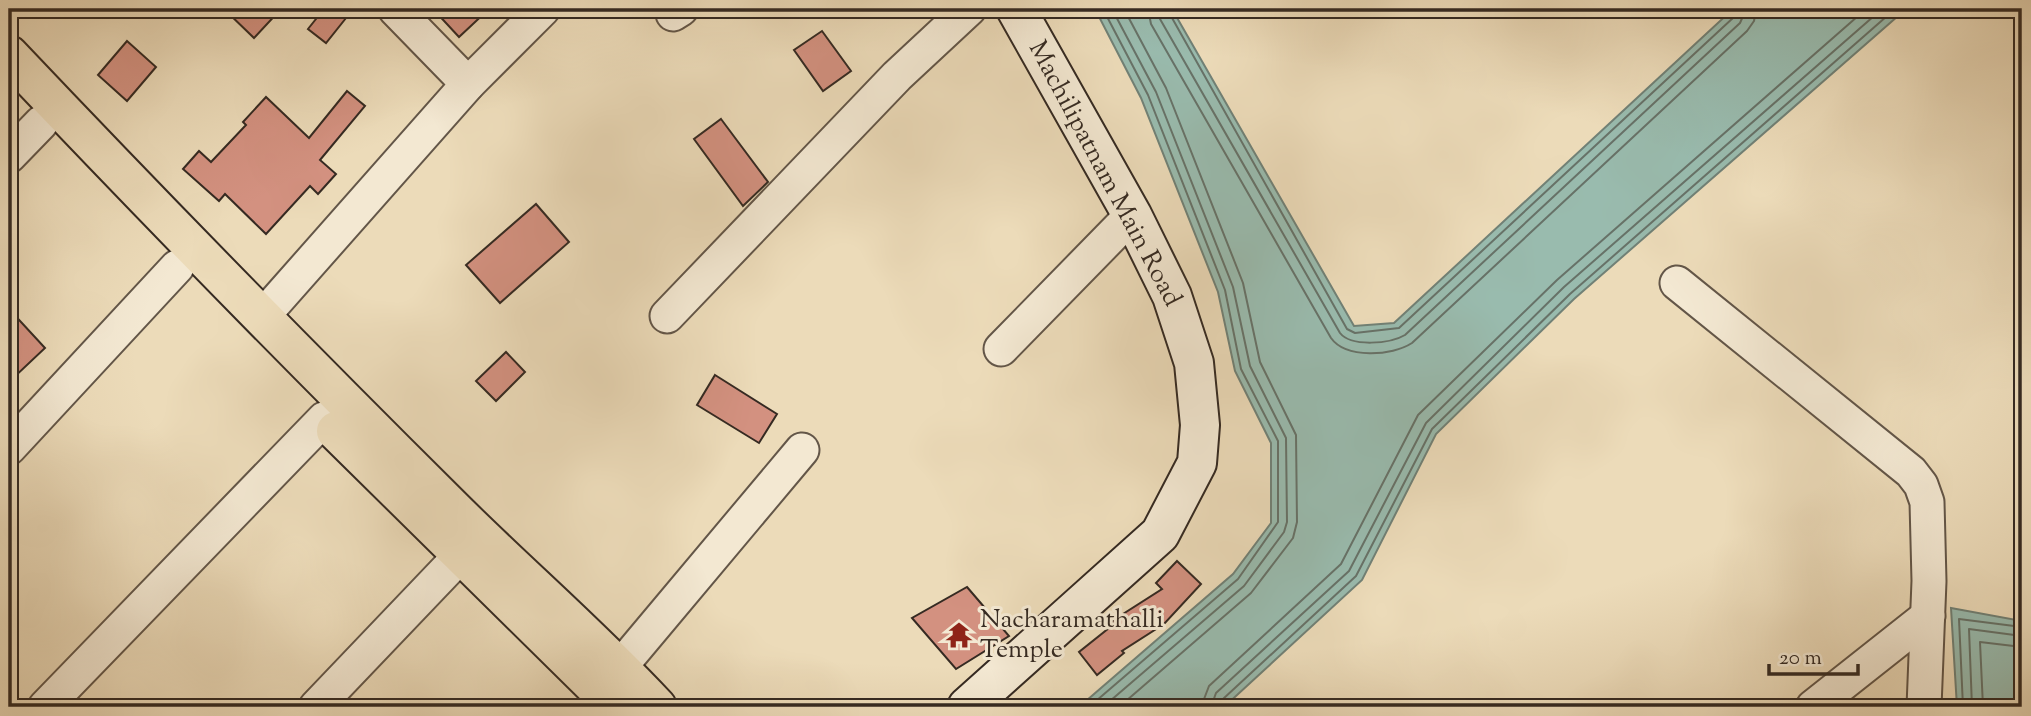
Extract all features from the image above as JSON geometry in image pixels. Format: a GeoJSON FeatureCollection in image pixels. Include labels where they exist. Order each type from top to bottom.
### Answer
{"type":"FeatureCollection","features":[{"type":"Feature","properties":{"kind":"main road","name":"Machilipatnam Main Road"},"geometry":{"type":"LineString","coordinates":[[967,707],[1160,534],[1197,463],[1200,425],[1194,363],[1172,296],[1132,215],[1016,9]]}},
{"type":"Feature","properties":{"kind":"main road"},"geometry":{"type":"LineString","coordinates":[[9,55],[262,317],[480,535],[606,693]]}},
{"type":"Feature","properties":{"kind":"main road"},"geometry":{"type":"LineString","coordinates":[[9,90],[324,419],[461,555],[606,693],[657,707]]}},
{"type":"Feature","properties":{"kind":"street"},"geometry":{"type":"LineString","coordinates":[[395,9],[468,83]]}},
{"type":"Feature","properties":{"kind":"street"},"geometry":{"type":"LineString","coordinates":[[262,317],[468,83],[543,9]]}},
{"type":"Feature","properties":{"kind":"street"},"geometry":{"type":"LineString","coordinates":[[667,316],[897,76],[969,9]]}},
{"type":"Feature","properties":{"kind":"street"},"geometry":{"type":"LineString","coordinates":[[9,156],[41,123]]}},
{"type":"Feature","properties":{"kind":"street"},"geometry":{"type":"LineString","coordinates":[[1001,349],[1132,215]]}},
{"type":"Feature","properties":{"kind":"street"},"geometry":{"type":"LineString","coordinates":[[9,448],[177,267]]}},
{"type":"Feature","properties":{"kind":"street"},"geometry":{"type":"LineString","coordinates":[[1678,283],[1916,478],[1927,502],[1928,616],[1924,707]]}},
{"type":"Feature","properties":{"kind":"street"},"geometry":{"type":"LineString","coordinates":[[45,707],[324,419]]}},
{"type":"Feature","properties":{"kind":"street"},"geometry":{"type":"LineString","coordinates":[[606,693],[802,450]]}},
{"type":"Feature","properties":{"kind":"street"},"geometry":{"type":"LineString","coordinates":[[316,707],[461,555]]}},
{"type":"Feature","properties":{"kind":"street"},"geometry":{"type":"LineString","coordinates":[[1813,707],[1928,616]]}},
{"type":"Feature","properties":{"kind":"water"},"geometry":{"type":"Polygon","coordinates":[[[1095,9],[1172,9],[1354,326],[1394,323],[1733,9],[1906,9],[1574,299],[1436,434],[1362,580],[1224,707],[1079,707],[1233,574],[1271,523],[1271,443],[1235,371],[1218,292],[1141,98],[1095,9]]]}},
{"type":"Feature","properties":{"kind":"water"},"geometry":{"type":"Polygon","coordinates":[[[1951,608],[2022,621],[2022,707],[1957,707],[1951,608]]]}},
{"type":"Feature","properties":{"kind":"building"},"geometry":{"type":"Polygon","coordinates":[[[224,9],[281,9],[254,38],[224,9]]]}},
{"type":"Feature","properties":{"kind":"building"},"geometry":{"type":"Polygon","coordinates":[[[324,9],[334,9],[346,18],[326,43],[308,29],[324,9]]]}},
{"type":"Feature","properties":{"kind":"building"},"geometry":{"type":"Polygon","coordinates":[[[433,9],[489,9],[459,37],[433,9]]]}},
{"type":"Feature","properties":{"kind":"building"},"geometry":{"type":"Polygon","coordinates":[[[822,31],[851,71],[823,91],[794,50],[822,31]]]}},
{"type":"Feature","properties":{"kind":"building"},"geometry":{"type":"Polygon","coordinates":[[[127,41],[156,67],[127,101],[98,75],[127,41]]]}},
{"type":"Feature","properties":{"kind":"building"},"geometry":{"type":"Polygon","coordinates":[[[347,91],[365,106],[320,160],[336,174],[318,194],[310,186],[266,234],[225,194],[219,201],[183,169],[199,151],[211,162],[246,125],[243,122],[266,97],[309,138],[347,91]]]}},
{"type":"Feature","properties":{"kind":"building"},"geometry":{"type":"Polygon","coordinates":[[[721,119],[768,182],[743,206],[694,139],[721,119]]]}},
{"type":"Feature","properties":{"kind":"building"},"geometry":{"type":"Polygon","coordinates":[[[536,204],[569,242],[500,303],[466,265],[536,204]]]}},
{"type":"Feature","properties":{"kind":"building"},"geometry":{"type":"Polygon","coordinates":[[[9,309],[45,348],[9,382],[9,309]]]}},
{"type":"Feature","properties":{"kind":"building"},"geometry":{"type":"Polygon","coordinates":[[[506,352],[525,372],[496,401],[476,381],[506,352]]]}},
{"type":"Feature","properties":{"kind":"building"},"geometry":{"type":"Polygon","coordinates":[[[715,375],[777,414],[759,443],[697,405],[715,375]]]}},
{"type":"Feature","properties":{"kind":"building"},"geometry":{"type":"Polygon","coordinates":[[[1177,561],[1201,584],[1164,624],[1122,651],[1124,653],[1097,675],[1079,652],[1114,624],[1112,621],[1162,589],[1156,583],[1177,561]]]}},
{"type":"Feature","properties":{"kind":"building"},"geometry":{"type":"Polygon","coordinates":[[[967,587],[1009,636],[956,669],[912,618],[967,587]]]}},
{"type":"Feature","properties":{"kind":"place","name":"Nacharamathalli Temple"},"geometry":{"type":"Point","coordinates":[959,635]}}]}
